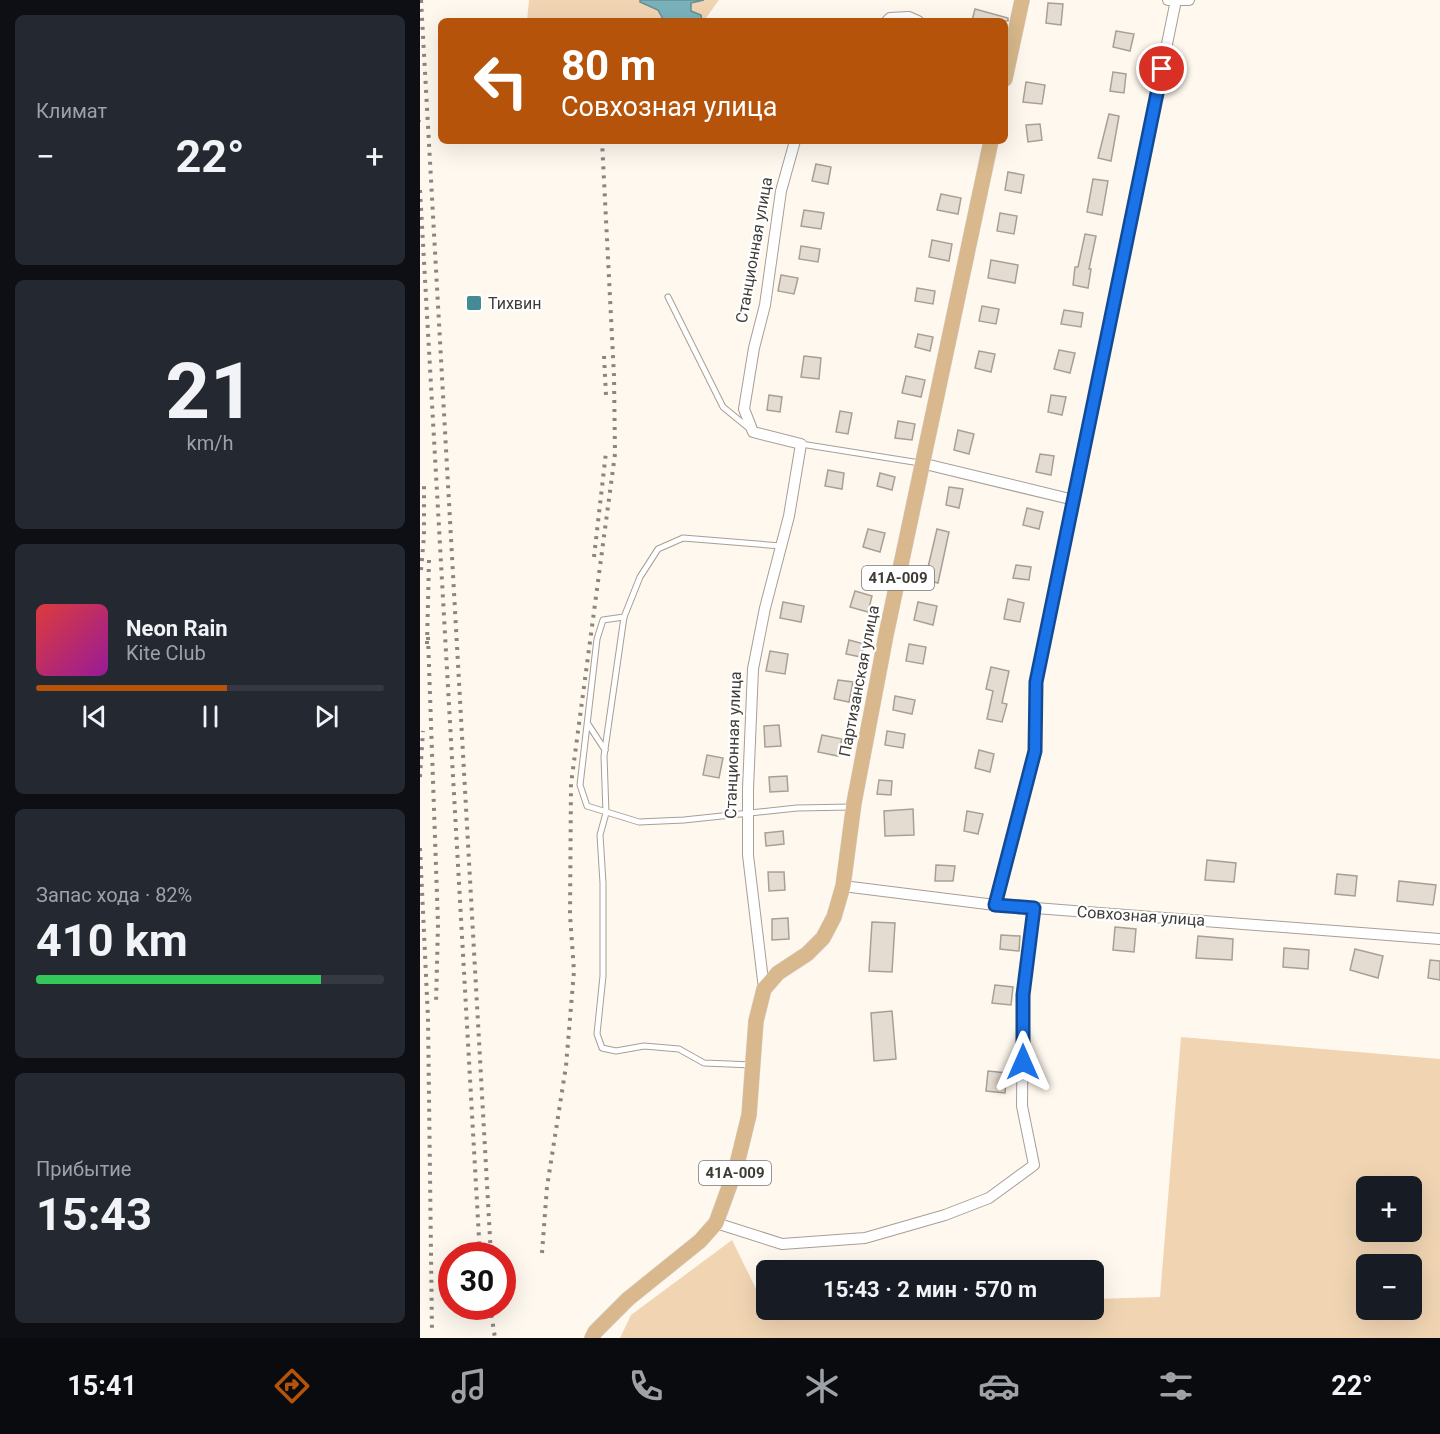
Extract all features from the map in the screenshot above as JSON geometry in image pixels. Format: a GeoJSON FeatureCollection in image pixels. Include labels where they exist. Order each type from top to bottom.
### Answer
{"type":"FeatureCollection","features":[{"type":"Feature","properties":{"kind":"main road"},"geometry":{"type":"LineString","coordinates":[[1008,54],[1022,0]]}},
{"type":"Feature","properties":{"kind":"main road","name":"Партизанская улица"},"geometry":{"type":"LineString","coordinates":[[764,989],[778,973],[807,954],[823,938],[834,917],[843,886],[853,807],[921,463],[991,144]]}},
{"type":"Feature","properties":{"kind":"main road","name":"Станционная улица"},"geometry":{"type":"LineString","coordinates":[[592,1338],[615,1311],[700,1241],[716,1223],[736,1168],[748,1115],[756,1021],[764,989]]}},
{"type":"Feature","properties":{"kind":"main road"},"geometry":{"type":"LineString","coordinates":[[607,1338],[615,1311]]}},
{"type":"Feature","properties":{"kind":"street"},"geometry":{"type":"LineString","coordinates":[[1168,0],[1189,0]]}},
{"type":"Feature","properties":{"kind":"street"},"geometry":{"type":"LineString","coordinates":[[995,905],[1035,751],[1036,682],[1176,0]]}},
{"type":"Feature","properties":{"kind":"street"},"geometry":{"type":"LineString","coordinates":[[890,18],[911,18]]}},
{"type":"Feature","properties":{"kind":"street","name":"Станционная улица"},"geometry":{"type":"LineString","coordinates":[[753,432],[744,409],[754,348],[765,305],[781,192],[794,144]]}},
{"type":"Feature","properties":{"kind":"street"},"geometry":{"type":"LineString","coordinates":[[753,432],[801,444]]}},
{"type":"Feature","properties":{"kind":"street","name":"Станционная улица"},"geometry":{"type":"LineString","coordinates":[[764,989],[748,855],[753,669],[765,608],[789,516],[801,444]]}},
{"type":"Feature","properties":{"kind":"street"},"geometry":{"type":"LineString","coordinates":[[921,463],[1074,500]]}},
{"type":"Feature","properties":{"kind":"street","name":"Совхозная улица"},"geometry":{"type":"LineString","coordinates":[[843,886],[995,905],[1440,939]]}},
{"type":"Feature","properties":{"kind":"street"},"geometry":{"type":"LineString","coordinates":[[716,1223],[782,1244],[865,1238],[945,1215],[989,1198],[1034,1165],[1022,1106],[1023,995],[1034,908]]}},
{"type":"Feature","properties":{"kind":"lane"},"geometry":{"type":"LineString","coordinates":[[668,297],[723,407],[753,432]]}},
{"type":"Feature","properties":{"kind":"lane"},"geometry":{"type":"LineString","coordinates":[[801,444],[921,463]]}},
{"type":"Feature","properties":{"kind":"lane"},"geometry":{"type":"LineString","coordinates":[[753,1065],[704,1063],[679,1049],[644,1046],[616,1051],[602,1048],[597,1034],[603,976],[603,883],[600,835],[606,813],[605,750],[624,617],[640,577],[658,549],[683,538],[781,546]]}},
{"type":"Feature","properties":{"kind":"lane"},"geometry":{"type":"LineString","coordinates":[[624,617],[603,620],[597,639],[580,785],[587,806],[639,822],[684,820],[797,807],[853,807]]}},
{"type":"Feature","properties":{"kind":"lane"},"geometry":{"type":"LineString","coordinates":[[587,723],[605,750]]}},
{"type":"Feature","properties":{"kind":"shaded area"},"geometry":{"type":"Polygon","coordinates":[[[529,0],[640,0],[658,10],[662,18],[527,18],[529,0]]]}},
{"type":"Feature","properties":{"kind":"shaded area"},"geometry":{"type":"Polygon","coordinates":[[[719,0],[706,18],[701,18],[700,15],[690,11],[691,3],[719,0]]]}},
{"type":"Feature","properties":{"kind":"shaded area"},"geometry":{"type":"Polygon","coordinates":[[[1181,1037],[1440,1059],[1440,1338],[620,1338],[631,1315],[732,1240],[756,1289],[756,1320],[1104,1320],[1104,1299],[1160,1297],[1181,1037]]]}},
{"type":"Feature","properties":{"kind":"water"},"geometry":{"type":"Polygon","coordinates":[[[640,0],[704,0],[691,3],[691,11],[701,15],[702,18],[662,18],[658,10],[640,0]]]}},
{"type":"Feature","properties":{"kind":"building"},"geometry":{"type":"Polygon","coordinates":[[[1048,3],[1063,4],[1061,25],[1046,23],[1048,3]]]}},
{"type":"Feature","properties":{"kind":"building"},"geometry":{"type":"Polygon","coordinates":[[[975,9],[1008,18],[973,18],[975,9]]]}},
{"type":"Feature","properties":{"kind":"building"},"geometry":{"type":"Polygon","coordinates":[[[1116,31],[1134,34],[1130,51],[1113,47],[1116,31]]]}},
{"type":"Feature","properties":{"kind":"building"},"geometry":{"type":"Polygon","coordinates":[[[1113,72],[1126,74],[1124,93],[1110,91],[1113,72]]]}},
{"type":"Feature","properties":{"kind":"building"},"geometry":{"type":"Polygon","coordinates":[[[1026,82],[1045,85],[1042,104],[1023,102],[1026,82]]]}},
{"type":"Feature","properties":{"kind":"building"},"geometry":{"type":"Polygon","coordinates":[[[1109,114],[1119,116],[1111,161],[1098,158],[1109,114]]]}},
{"type":"Feature","properties":{"kind":"building"},"geometry":{"type":"Polygon","coordinates":[[[1040,124],[1042,140],[1028,142],[1026,125],[1040,124]]]}},
{"type":"Feature","properties":{"kind":"building"},"geometry":{"type":"Polygon","coordinates":[[[816,164],[831,167],[828,184],[812,181],[816,164]]]}},
{"type":"Feature","properties":{"kind":"building"},"geometry":{"type":"Polygon","coordinates":[[[1008,172],[1024,175],[1021,193],[1005,190],[1008,172]]]}},
{"type":"Feature","properties":{"kind":"building"},"geometry":{"type":"Polygon","coordinates":[[[1093,179],[1108,181],[1102,215],[1087,212],[1093,179]]]}},
{"type":"Feature","properties":{"kind":"building"},"geometry":{"type":"Polygon","coordinates":[[[941,194],[961,198],[958,214],[937,210],[941,194]]]}},
{"type":"Feature","properties":{"kind":"building"},"geometry":{"type":"Polygon","coordinates":[[[804,210],[824,213],[821,229],[801,226],[804,210]]]}},
{"type":"Feature","properties":{"kind":"building"},"geometry":{"type":"Polygon","coordinates":[[[1000,213],[1017,216],[1014,234],[997,231],[1000,213]]]}},
{"type":"Feature","properties":{"kind":"building"},"geometry":{"type":"Polygon","coordinates":[[[1085,234],[1096,236],[1089,269],[1091,269],[1088,288],[1073,285],[1075,267],[1078,267],[1085,234]]]}},
{"type":"Feature","properties":{"kind":"building"},"geometry":{"type":"Polygon","coordinates":[[[932,240],[952,244],[949,261],[929,257],[932,240]]]}},
{"type":"Feature","properties":{"kind":"building"},"geometry":{"type":"Polygon","coordinates":[[[801,246],[820,249],[818,262],[799,259],[801,246]]]}},
{"type":"Feature","properties":{"kind":"building"},"geometry":{"type":"Polygon","coordinates":[[[991,260],[1018,265],[1015,283],[988,278],[991,260]]]}},
{"type":"Feature","properties":{"kind":"building"},"geometry":{"type":"Polygon","coordinates":[[[781,275],[798,278],[794,294],[778,291],[781,275]]]}},
{"type":"Feature","properties":{"kind":"building"},"geometry":{"type":"Polygon","coordinates":[[[917,288],[935,291],[933,304],[915,301],[917,288]]]}},
{"type":"Feature","properties":{"kind":"building"},"geometry":{"type":"Polygon","coordinates":[[[982,306],[999,309],[996,324],[979,321],[982,306]]]}},
{"type":"Feature","properties":{"kind":"building"},"geometry":{"type":"Polygon","coordinates":[[[1064,310],[1083,313],[1081,327],[1061,324],[1064,310]]]}},
{"type":"Feature","properties":{"kind":"building"},"geometry":{"type":"Polygon","coordinates":[[[918,334],[933,337],[930,351],[915,347],[918,334]]]}},
{"type":"Feature","properties":{"kind":"building"},"geometry":{"type":"Polygon","coordinates":[[[1059,350],[1075,353],[1070,373],[1054,369],[1059,350]]]}},
{"type":"Feature","properties":{"kind":"building"},"geometry":{"type":"Polygon","coordinates":[[[979,351],[995,354],[991,372],[975,368],[979,351]]]}},
{"type":"Feature","properties":{"kind":"building"},"geometry":{"type":"Polygon","coordinates":[[[804,356],[821,358],[819,379],[801,377],[804,356]]]}},
{"type":"Feature","properties":{"kind":"building"},"geometry":{"type":"Polygon","coordinates":[[[906,376],[925,380],[921,397],[902,393],[906,376]]]}},
{"type":"Feature","properties":{"kind":"building"},"geometry":{"type":"Polygon","coordinates":[[[769,395],[782,397],[780,412],[767,410],[769,395]]]}},
{"type":"Feature","properties":{"kind":"building"},"geometry":{"type":"Polygon","coordinates":[[[1051,395],[1066,397],[1062,415],[1048,412],[1051,395]]]}},
{"type":"Feature","properties":{"kind":"building"},"geometry":{"type":"Polygon","coordinates":[[[840,411],[852,413],[848,434],[836,432],[840,411]]]}},
{"type":"Feature","properties":{"kind":"building"},"geometry":{"type":"Polygon","coordinates":[[[898,421],[915,424],[912,440],[895,438],[898,421]]]}},
{"type":"Feature","properties":{"kind":"building"},"geometry":{"type":"Polygon","coordinates":[[[958,430],[974,434],[969,454],[954,450],[958,430]]]}},
{"type":"Feature","properties":{"kind":"building"},"geometry":{"type":"Polygon","coordinates":[[[1040,454],[1054,456],[1051,475],[1036,472],[1040,454]]]}},
{"type":"Feature","properties":{"kind":"building"},"geometry":{"type":"Polygon","coordinates":[[[828,470],[844,473],[842,489],[825,486],[828,470]]]}},
{"type":"Feature","properties":{"kind":"building"},"geometry":{"type":"Polygon","coordinates":[[[880,473],[895,477],[892,490],[877,486],[880,473]]]}},
{"type":"Feature","properties":{"kind":"building"},"geometry":{"type":"Polygon","coordinates":[[[949,487],[963,489],[959,508],[946,505],[949,487]]]}},
{"type":"Feature","properties":{"kind":"building"},"geometry":{"type":"Polygon","coordinates":[[[1027,508],[1043,512],[1039,529],[1023,525],[1027,508]]]}},
{"type":"Feature","properties":{"kind":"building"},"geometry":{"type":"Polygon","coordinates":[[[868,529],[885,533],[880,552],[863,547],[868,529]]]}},
{"type":"Feature","properties":{"kind":"building"},"geometry":{"type":"Polygon","coordinates":[[[937,529],[949,532],[938,583],[925,580],[937,529]]]}},
{"type":"Feature","properties":{"kind":"building"},"geometry":{"type":"Polygon","coordinates":[[[1016,565],[1031,567],[1029,580],[1013,578],[1016,565]]]}},
{"type":"Feature","properties":{"kind":"building"},"geometry":{"type":"Polygon","coordinates":[[[855,591],[872,596],[868,612],[850,607],[855,591]]]}},
{"type":"Feature","properties":{"kind":"building"},"geometry":{"type":"Polygon","coordinates":[[[1008,599],[1024,603],[1020,622],[1004,619],[1008,599]]]}},
{"type":"Feature","properties":{"kind":"building"},"geometry":{"type":"Polygon","coordinates":[[[783,602],[804,606],[801,622],[780,618],[783,602]]]}},
{"type":"Feature","properties":{"kind":"building"},"geometry":{"type":"Polygon","coordinates":[[[918,602],[937,606],[933,625],[914,620],[918,602]]]}},
{"type":"Feature","properties":{"kind":"building"},"geometry":{"type":"Polygon","coordinates":[[[849,640],[864,644],[861,657],[846,654],[849,640]]]}},
{"type":"Feature","properties":{"kind":"building"},"geometry":{"type":"Polygon","coordinates":[[[909,644],[926,647],[923,664],[906,661],[909,644]]]}},
{"type":"Feature","properties":{"kind":"building"},"geometry":{"type":"Polygon","coordinates":[[[770,651],[788,654],[785,674],[766,671],[770,651]]]}},
{"type":"Feature","properties":{"kind":"building"},"geometry":{"type":"Polygon","coordinates":[[[991,667],[1009,671],[1002,703],[1007,704],[1002,722],[987,719],[993,691],[986,689],[991,667]]]}},
{"type":"Feature","properties":{"kind":"building"},"geometry":{"type":"Polygon","coordinates":[[[838,680],[853,682],[849,702],[834,699],[838,680]]]}},
{"type":"Feature","properties":{"kind":"building"},"geometry":{"type":"Polygon","coordinates":[[[895,696],[915,700],[912,714],[893,710],[895,696]]]}},
{"type":"Feature","properties":{"kind":"building"},"geometry":{"type":"Polygon","coordinates":[[[779,725],[781,746],[765,747],[764,726],[779,725]]]}},
{"type":"Feature","properties":{"kind":"building"},"geometry":{"type":"Polygon","coordinates":[[[887,731],[905,734],[903,748],[885,745],[887,731]]]}},
{"type":"Feature","properties":{"kind":"building"},"geometry":{"type":"Polygon","coordinates":[[[822,735],[842,739],[838,756],[818,752],[822,735]]]}},
{"type":"Feature","properties":{"kind":"building"},"geometry":{"type":"Polygon","coordinates":[[[979,750],[994,754],[990,772],[975,768],[979,750]]]}},
{"type":"Feature","properties":{"kind":"building"},"geometry":{"type":"Polygon","coordinates":[[[707,755],[723,758],[719,778],[703,775],[707,755]]]}},
{"type":"Feature","properties":{"kind":"building"},"geometry":{"type":"Polygon","coordinates":[[[787,776],[788,791],[770,792],[769,777],[787,776]]]}},
{"type":"Feature","properties":{"kind":"building"},"geometry":{"type":"Polygon","coordinates":[[[879,780],[892,781],[891,795],[877,794],[879,780]]]}},
{"type":"Feature","properties":{"kind":"building"},"geometry":{"type":"Polygon","coordinates":[[[913,809],[914,835],[885,836],[884,811],[913,809]]]}},
{"type":"Feature","properties":{"kind":"building"},"geometry":{"type":"Polygon","coordinates":[[[967,811],[983,814],[978,834],[964,831],[967,811]]]}},
{"type":"Feature","properties":{"kind":"building"},"geometry":{"type":"Polygon","coordinates":[[[783,831],[784,844],[766,846],[765,833],[783,831]]]}},
{"type":"Feature","properties":{"kind":"building"},"geometry":{"type":"Polygon","coordinates":[[[1207,860],[1236,863],[1234,882],[1205,880],[1207,860]]]}},
{"type":"Feature","properties":{"kind":"building"},"geometry":{"type":"Polygon","coordinates":[[[936,865],[955,866],[953,881],[935,881],[936,865]]]}},
{"type":"Feature","properties":{"kind":"building"},"geometry":{"type":"Polygon","coordinates":[[[768,872],[784,872],[785,890],[769,891],[768,872]]]}},
{"type":"Feature","properties":{"kind":"building"},"geometry":{"type":"Polygon","coordinates":[[[1337,874],[1357,876],[1355,896],[1335,894],[1337,874]]]}},
{"type":"Feature","properties":{"kind":"building"},"geometry":{"type":"Polygon","coordinates":[[[1399,881],[1436,885],[1433,905],[1397,901],[1399,881]]]}},
{"type":"Feature","properties":{"kind":"building"},"geometry":{"type":"Polygon","coordinates":[[[788,918],[789,939],[772,940],[772,919],[788,918]]]}},
{"type":"Feature","properties":{"kind":"building"},"geometry":{"type":"Polygon","coordinates":[[[872,922],[895,923],[892,972],[869,971],[872,922]]]}},
{"type":"Feature","properties":{"kind":"building"},"geometry":{"type":"Polygon","coordinates":[[[1115,927],[1136,929],[1134,952],[1113,950],[1115,927]]]}},
{"type":"Feature","properties":{"kind":"building"},"geometry":{"type":"Polygon","coordinates":[[[1001,935],[1020,936],[1019,951],[1000,949],[1001,935]]]}},
{"type":"Feature","properties":{"kind":"building"},"geometry":{"type":"Polygon","coordinates":[[[1198,936],[1233,939],[1232,960],[1196,958],[1198,936]]]}},
{"type":"Feature","properties":{"kind":"building"},"geometry":{"type":"Polygon","coordinates":[[[1284,948],[1309,950],[1308,969],[1283,967],[1284,948]]]}},
{"type":"Feature","properties":{"kind":"building"},"geometry":{"type":"Polygon","coordinates":[[[1355,949],[1383,956],[1378,978],[1350,970],[1355,949]]]}},
{"type":"Feature","properties":{"kind":"building"},"geometry":{"type":"Polygon","coordinates":[[[1430,960],[1440,961],[1440,980],[1428,978],[1430,960]]]}},
{"type":"Feature","properties":{"kind":"building"},"geometry":{"type":"Polygon","coordinates":[[[995,985],[1013,987],[1011,1005],[992,1003],[995,985]]]}},
{"type":"Feature","properties":{"kind":"building"},"geometry":{"type":"Polygon","coordinates":[[[892,1011],[896,1059],[874,1061],[871,1013],[892,1011]]]}},
{"type":"Feature","properties":{"kind":"building"},"geometry":{"type":"Polygon","coordinates":[[[988,1071],[1007,1073],[1005,1093],[986,1091],[988,1071]]]}},
{"type":"Feature","properties":{"kind":"railway"},"geometry":{"type":"LineString","coordinates":[[421,0],[490,1242]]}},
{"type":"Feature","properties":{"kind":"railway"},"geometry":{"type":"LineString","coordinates":[[542,1253],[547,1187],[566,1066],[574,971],[570,915],[571,784],[615,454],[614,376],[602,144]]}},
{"type":"Feature","properties":{"kind":"railway"},"geometry":{"type":"LineString","coordinates":[[420,190],[479,1242]]}},
{"type":"Feature","properties":{"kind":"railway"},"geometry":{"type":"LineString","coordinates":[[604,356],[606,395]]}},
{"type":"Feature","properties":{"kind":"railway"},"geometry":{"type":"LineString","coordinates":[[594,557],[606,452]]}},
{"type":"Feature","properties":{"kind":"railway"},"geometry":{"type":"LineString","coordinates":[[421,570],[424,536],[424,484]]}},
{"type":"Feature","properties":{"kind":"railway"},"geometry":{"type":"LineString","coordinates":[[427,644],[429,560]]}},
{"type":"Feature","properties":{"kind":"railway"},"geometry":{"type":"LineString","coordinates":[[428,637],[438,924],[436,1005]]}},
{"type":"Feature","properties":{"kind":"railway"},"geometry":{"type":"LineString","coordinates":[[420,777],[423,731]]}},
{"type":"Feature","properties":{"kind":"railway"},"geometry":{"type":"LineString","coordinates":[[420,848],[428,1018],[432,1332]]}},
{"type":"Feature","properties":{"kind":"railway"},"geometry":{"type":"LineString","coordinates":[[492,1320],[495,1338]]}},
{"type":"Feature","properties":{"kind":"place","name":"Тихвин"},"geometry":{"type":"Point","coordinates":[474,303]}},
{"type":"Feature","properties":{"kind":"route"},"geometry":{"type":"LineString","coordinates":[[1023,1062],[1023,995],[1034,908],[995,905],[1035,751],[1036,682],[1162,69]]}}]}
